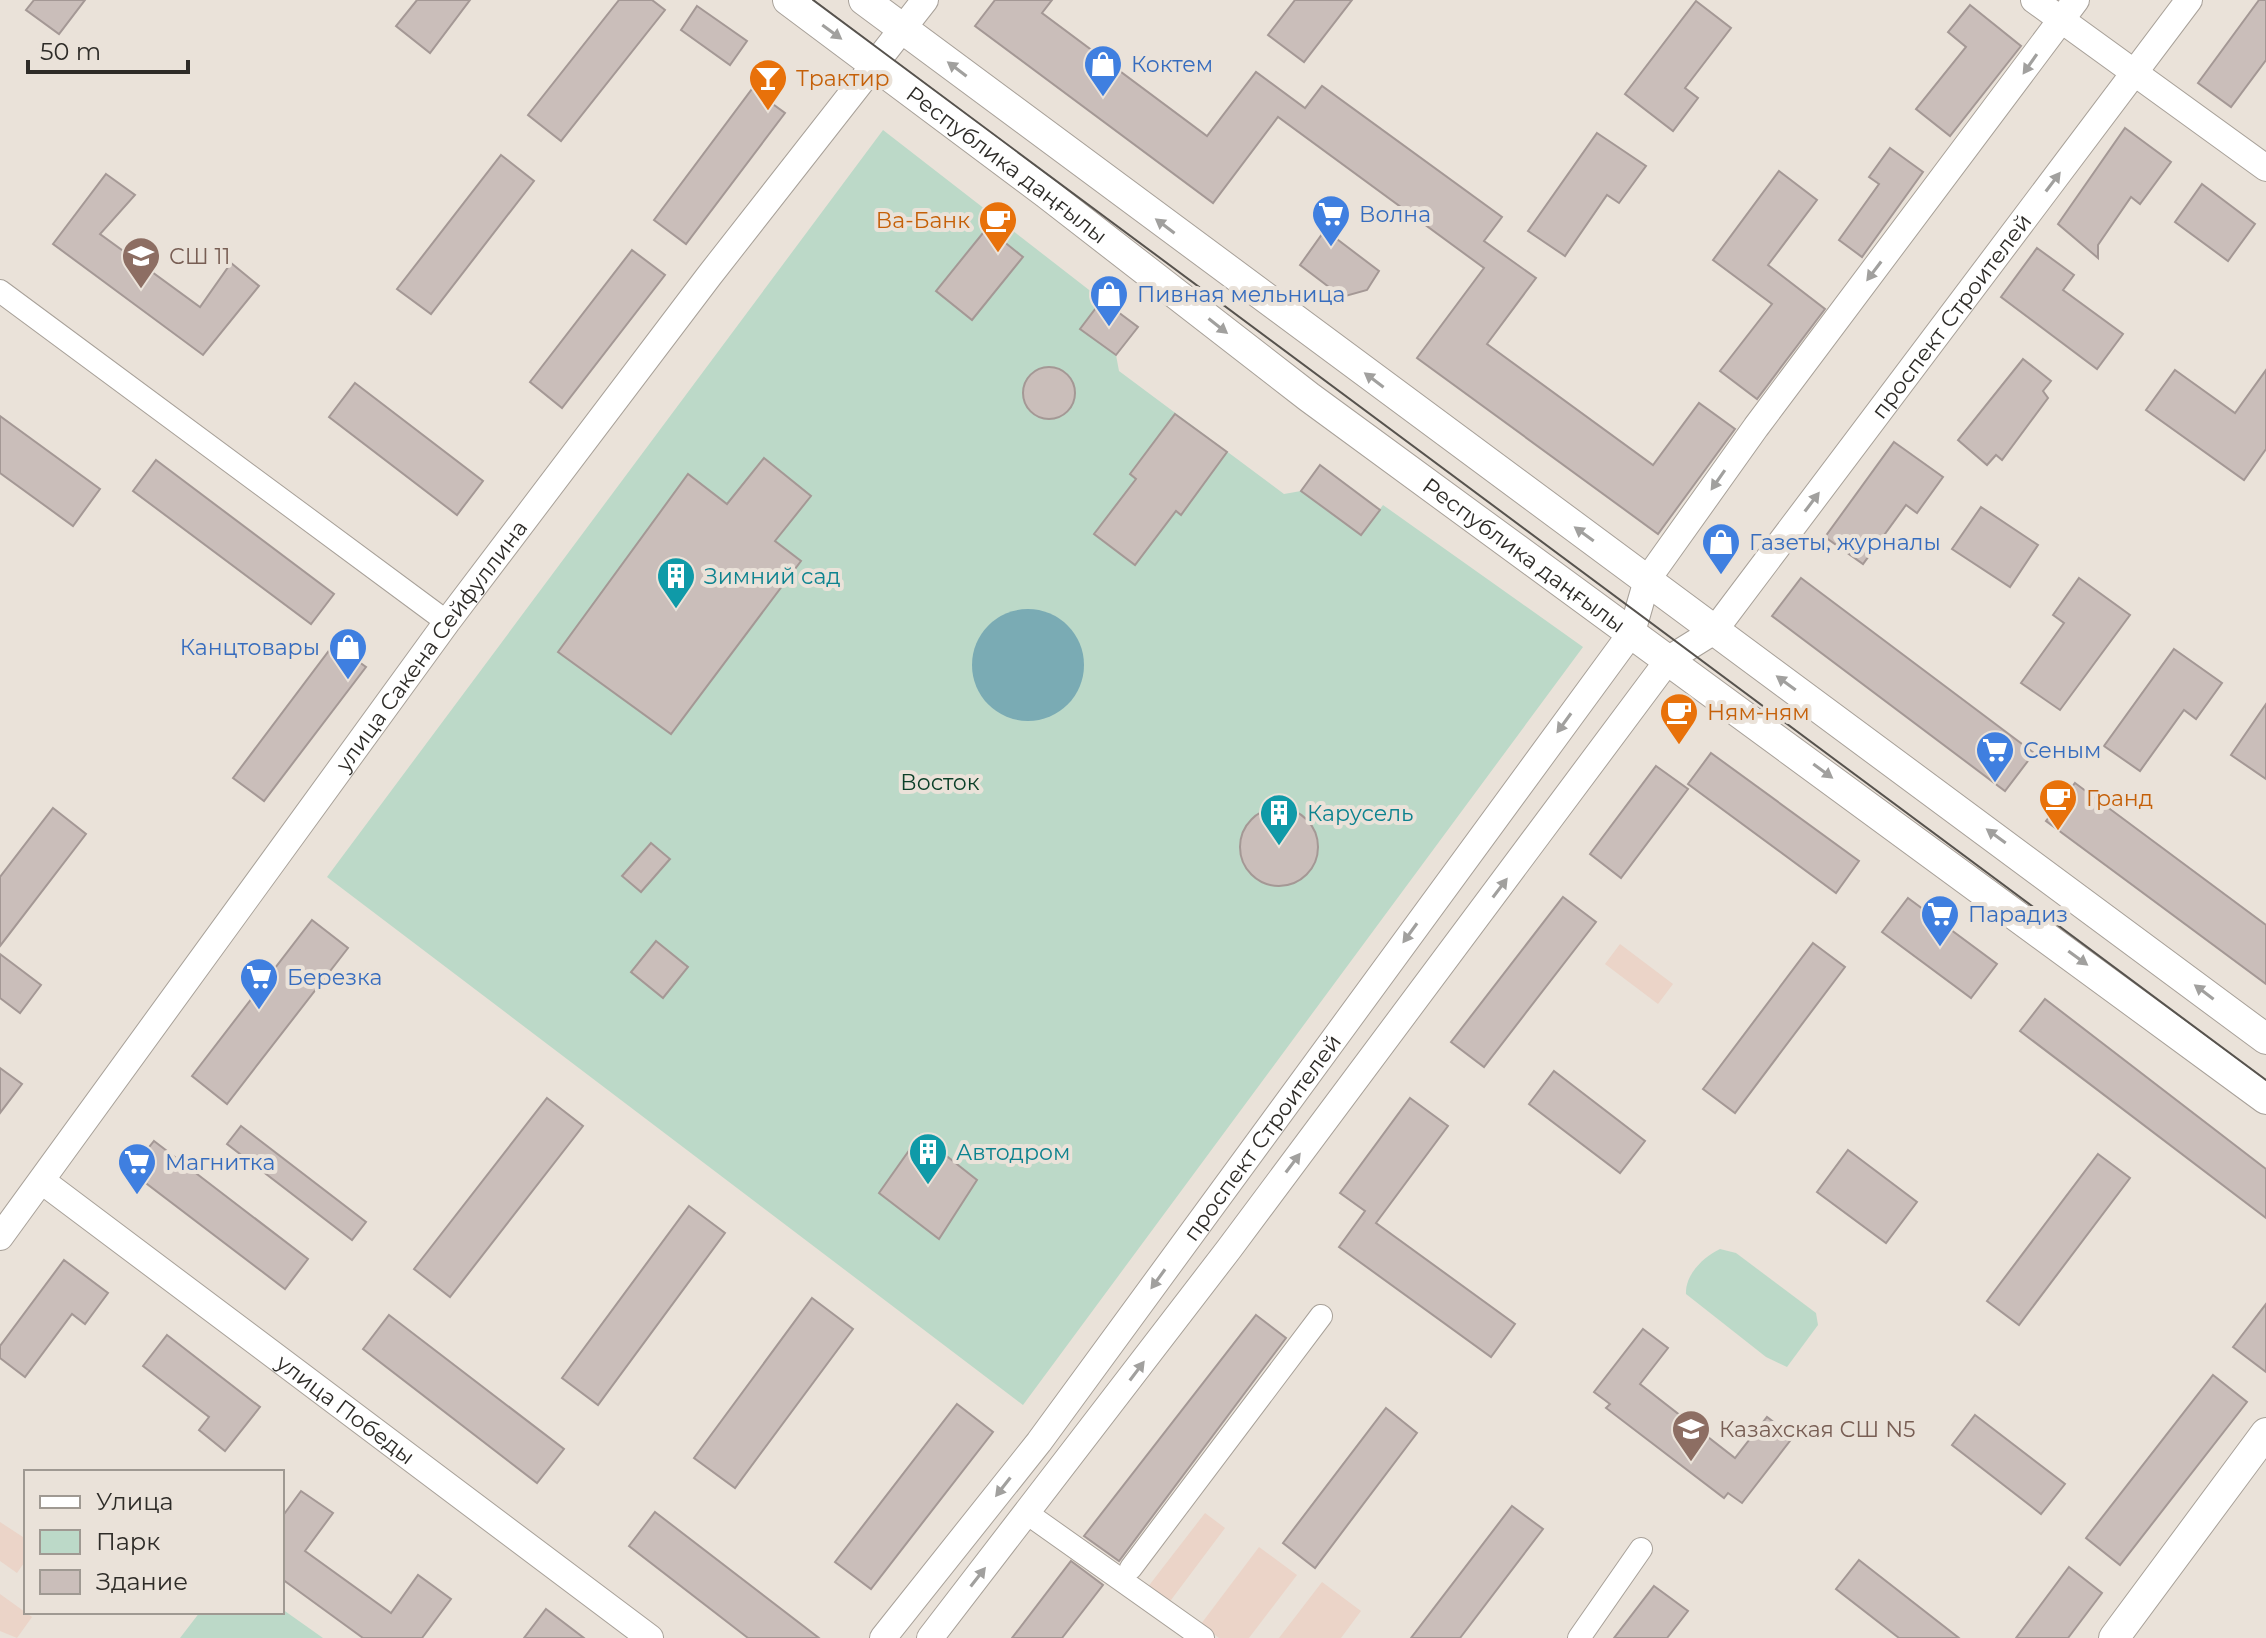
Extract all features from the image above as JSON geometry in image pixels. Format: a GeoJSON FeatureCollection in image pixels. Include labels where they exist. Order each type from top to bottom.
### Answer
{"type":"FeatureCollection","features":[{"type":"Feature","properties":{"kind":"main road","name":"Республика даңғылы"},"geometry":{"type":"LineString","coordinates":[[788,0],[875,63],[1309,397],[2266,1099]]}},
{"type":"Feature","properties":{"kind":"main road","name":"Республика даңғылы"},"geometry":{"type":"LineString","coordinates":[[864,0],[1263,299],[2085,902],[2266,1039]]}},
{"type":"Feature","properties":{"kind":"main road"},"geometry":{"type":"LineString","coordinates":[[2114,1638],[2266,1433]]}},
{"type":"Feature","properties":{"kind":"street"},"geometry":{"type":"LineString","coordinates":[[903,29],[925,0]]}},
{"type":"Feature","properties":{"kind":"street"},"geometry":{"type":"LineString","coordinates":[[2034,0],[2068,10],[2137,72],[2266,168]]}},
{"type":"Feature","properties":{"kind":"street","name":"проспект Строителей"},"geometry":{"type":"LineString","coordinates":[[1714,631],[2189,0]]}},
{"type":"Feature","properties":{"kind":"street"},"geometry":{"type":"LineString","coordinates":[[1632,632],[1647,580],[1756,427],[2068,10]]}},
{"type":"Feature","properties":{"kind":"street","name":"улица Сакена Сейфуллина"},"geometry":{"type":"LineString","coordinates":[[0,1237],[447,622],[903,29]]}},
{"type":"Feature","properties":{"kind":"street"},"geometry":{"type":"LineString","coordinates":[[0,291],[447,622]]}},
{"type":"Feature","properties":{"kind":"street"},"geometry":{"type":"LineString","coordinates":[[1669,659],[1714,631]]}},
{"type":"Feature","properties":{"kind":"street","name":"проспект Строителей"},"geometry":{"type":"LineString","coordinates":[[883,1638],[1048,1429],[1632,632]]}},
{"type":"Feature","properties":{"kind":"street","name":"проспект Строителей"},"geometry":{"type":"LineString","coordinates":[[930,1638],[1028,1514],[1669,659]]}},
{"type":"Feature","properties":{"kind":"street","name":"улица Победы"},"geometry":{"type":"LineString","coordinates":[[42,1181],[650,1638]]}},
{"type":"Feature","properties":{"kind":"street"},"geometry":{"type":"LineString","coordinates":[[1131,1568],[1321,1316]]}},
{"type":"Feature","properties":{"kind":"street"},"geometry":{"type":"LineString","coordinates":[[1028,1514],[1203,1638]]}},
{"type":"Feature","properties":{"kind":"street"},"geometry":{"type":"LineString","coordinates":[[1579,1638],[1641,1549]]}},
{"type":"Feature","properties":{"kind":"shaded area"},"geometry":{"type":"Polygon","coordinates":[[[1620,944],[1673,984],[1658,1004],[1605,964],[1620,944]]]}},
{"type":"Feature","properties":{"kind":"shaded area"},"geometry":{"type":"Polygon","coordinates":[[[1205,1513],[1225,1528],[1165,1608],[1144,1592],[1205,1513]]]}},
{"type":"Feature","properties":{"kind":"shaded area"},"geometry":{"type":"Polygon","coordinates":[[[0,1522],[24,1538],[24,1563],[17,1573],[0,1561],[0,1522]]]}},
{"type":"Feature","properties":{"kind":"shaded area"},"geometry":{"type":"Polygon","coordinates":[[[1259,1547],[1297,1575],[1249,1638],[1219,1638],[1201,1624],[1259,1547]]]}},
{"type":"Feature","properties":{"kind":"shaded area"},"geometry":{"type":"Polygon","coordinates":[[[1322,1582],[1361,1611],[1341,1638],[1279,1638],[1322,1582]]]}},
{"type":"Feature","properties":{"kind":"shaded area"},"geometry":{"type":"Polygon","coordinates":[[[0,1594],[32,1617],[17,1638],[0,1631],[0,1594]]]}},
{"type":"Feature","properties":{"kind":"green space","name":"Восток"},"geometry":{"type":"Polygon","coordinates":[[[883,130],[1102,300],[1080,329],[1116,355],[1119,371],[1284,494],[1301,491],[1361,535],[1383,505],[1583,647],[1023,1405],[327,877],[883,130]]]}},
{"type":"Feature","properties":{"kind":"green space"},"geometry":{"type":"Polygon","coordinates":[[[1720,1249],[1736,1253],[1816,1313],[1818,1325],[1787,1367],[1766,1357],[1686,1294],[1688,1280],[1696,1267],[1720,1249]]]}},
{"type":"Feature","properties":{"kind":"green space"},"geometry":{"type":"Polygon","coordinates":[[[284,1610],[323,1638],[180,1638],[198,1614],[284,1614],[284,1610]]]}},
{"type":"Feature","properties":{"kind":"water"},"geometry":{"type":"Polygon","coordinates":[[[1028,609],[1050,613],[1068,625],[1080,643],[1084,665],[1080,687],[1068,705],[1050,717],[1028,721],[1006,717],[988,705],[976,687],[972,665],[976,643],[988,625],[1006,613],[1028,609]]]}},
{"type":"Feature","properties":{"kind":"building"},"geometry":{"type":"Polygon","coordinates":[[[34,0],[85,0],[59,34],[26,10],[34,0]]]}},
{"type":"Feature","properties":{"kind":"building"},"geometry":{"type":"Polygon","coordinates":[[[417,0],[470,0],[430,53],[396,26],[417,0]]]}},
{"type":"Feature","properties":{"kind":"building"},"geometry":{"type":"Polygon","coordinates":[[[619,0],[652,0],[665,10],[561,141],[528,115],[619,0]]]}},
{"type":"Feature","properties":{"kind":"building"},"geometry":{"type":"Polygon","coordinates":[[[995,0],[1052,0],[1042,13],[1207,136],[1256,72],[1305,108],[1322,86],[1502,217],[1484,241],[1536,278],[1487,344],[1653,465],[1699,403],[1735,429],[1658,534],[1417,358],[1484,268],[1278,117],[1213,203],[975,26],[995,0]]]}},
{"type":"Feature","properties":{"kind":"building"},"geometry":{"type":"Polygon","coordinates":[[[1295,0],[1352,0],[1304,62],[1268,35],[1295,0]]]}},
{"type":"Feature","properties":{"kind":"building"},"geometry":{"type":"Polygon","coordinates":[[[2259,0],[2266,0],[2266,60],[2231,107],[2198,83],[2259,0]]]}},
{"type":"Feature","properties":{"kind":"building"},"geometry":{"type":"Polygon","coordinates":[[[1696,1],[1731,28],[1685,88],[1698,98],[1673,131],[1625,94],[1696,1]]]}},
{"type":"Feature","properties":{"kind":"building"},"geometry":{"type":"Polygon","coordinates":[[[1970,5],[2021,46],[1950,136],[1916,109],[1966,47],[1948,32],[1970,5]]]}},
{"type":"Feature","properties":{"kind":"building"},"geometry":{"type":"Polygon","coordinates":[[[697,6],[747,41],[730,65],[681,30],[697,6]]]}},
{"type":"Feature","properties":{"kind":"building"},"geometry":{"type":"Polygon","coordinates":[[[752,89],[785,113],[686,244],[654,220],[752,89]]]}},
{"type":"Feature","properties":{"kind":"building"},"geometry":{"type":"Polygon","coordinates":[[[2125,128],[2171,162],[2140,204],[2131,197],[2098,245],[2098,258],[2058,224],[2125,128]]]}},
{"type":"Feature","properties":{"kind":"building"},"geometry":{"type":"Polygon","coordinates":[[[1597,133],[1646,166],[1619,203],[1607,195],[1565,256],[1528,231],[1597,133]]]}},
{"type":"Feature","properties":{"kind":"building"},"geometry":{"type":"Polygon","coordinates":[[[1890,148],[1923,172],[1862,257],[1839,240],[1879,184],[1869,177],[1890,148]]]}},
{"type":"Feature","properties":{"kind":"building"},"geometry":{"type":"Polygon","coordinates":[[[501,155],[534,181],[431,314],[397,289],[501,155]]]}},
{"type":"Feature","properties":{"kind":"building"},"geometry":{"type":"Polygon","coordinates":[[[1779,171],[1817,200],[1768,265],[1825,309],[1757,399],[1720,371],[1772,304],[1713,260],[1779,171]]]}},
{"type":"Feature","properties":{"kind":"building"},"geometry":{"type":"Polygon","coordinates":[[[106,174],[135,195],[100,234],[200,307],[231,263],[259,286],[203,355],[53,244],[106,174]]]}},
{"type":"Feature","properties":{"kind":"building"},"geometry":{"type":"Polygon","coordinates":[[[2202,184],[2255,224],[2228,261],[2175,222],[2202,184]]]}},
{"type":"Feature","properties":{"kind":"building"},"geometry":{"type":"Polygon","coordinates":[[[987,228],[1023,257],[972,320],[936,291],[987,228]]]}},
{"type":"Feature","properties":{"kind":"building","name":"Волна"},"geometry":{"type":"Polygon","coordinates":[[[1325,230],[1379,271],[1367,290],[1342,297],[1300,265],[1325,230]]]}},
{"type":"Feature","properties":{"kind":"building"},"geometry":{"type":"Polygon","coordinates":[[[2037,248],[2074,275],[2063,290],[2123,334],[2097,369],[2001,297],[2037,248]]]}},
{"type":"Feature","properties":{"kind":"building"},"geometry":{"type":"Polygon","coordinates":[[[632,250],[665,275],[562,408],[530,382],[632,250]]]}},
{"type":"Feature","properties":{"kind":"building","name":"Пивная мельница"},"geometry":{"type":"Polygon","coordinates":[[[1102,300],[1138,327],[1116,355],[1080,329],[1102,300]]]}},
{"type":"Feature","properties":{"kind":"building"},"geometry":{"type":"Polygon","coordinates":[[[2023,359],[2051,381],[2043,391],[2048,398],[2002,460],[1996,455],[1987,465],[1958,440],[2023,359]]]}},
{"type":"Feature","properties":{"kind":"building"},"geometry":{"type":"Polygon","coordinates":[[[1049,367],[1067,375],[1075,393],[1067,411],[1049,419],[1031,411],[1023,393],[1031,375],[1049,367]]]}},
{"type":"Feature","properties":{"kind":"building"},"geometry":{"type":"Polygon","coordinates":[[[2175,370],[2235,413],[2266,370],[2266,449],[2244,480],[2146,410],[2175,370]]]}},
{"type":"Feature","properties":{"kind":"building"},"geometry":{"type":"Polygon","coordinates":[[[355,383],[483,481],[457,515],[329,417],[355,383]]]}},
{"type":"Feature","properties":{"kind":"building"},"geometry":{"type":"Polygon","coordinates":[[[1175,414],[1227,452],[1181,515],[1176,511],[1135,565],[1094,534],[1136,479],[1130,474],[1175,414]]]}},
{"type":"Feature","properties":{"kind":"building"},"geometry":{"type":"Polygon","coordinates":[[[0,416],[100,489],[73,526],[0,473],[0,416]]]}},
{"type":"Feature","properties":{"kind":"building"},"geometry":{"type":"Polygon","coordinates":[[[1894,442],[1943,477],[1917,513],[1906,505],[1863,564],[1825,537],[1894,442]]]}},
{"type":"Feature","properties":{"kind":"building","name":"Зимний сад"},"geometry":{"type":"Polygon","coordinates":[[[764,458],[811,496],[775,541],[801,561],[671,734],[558,652],[688,474],[727,504],[764,458]]]}},
{"type":"Feature","properties":{"kind":"building"},"geometry":{"type":"Polygon","coordinates":[[[156,460],[334,594],[311,624],[133,491],[156,460]]]}},
{"type":"Feature","properties":{"kind":"building"},"geometry":{"type":"Polygon","coordinates":[[[1320,465],[1380,510],[1361,535],[1301,491],[1320,465]]]}},
{"type":"Feature","properties":{"kind":"building"},"geometry":{"type":"Polygon","coordinates":[[[1981,507],[2038,545],[2010,587],[1952,549],[1981,507]]]}},
{"type":"Feature","properties":{"kind":"building"},"geometry":{"type":"Polygon","coordinates":[[[1801,578],[2034,753],[2005,791],[1772,616],[1801,578]]]}},
{"type":"Feature","properties":{"kind":"building"},"geometry":{"type":"Polygon","coordinates":[[[2079,578],[2130,615],[2060,710],[2021,683],[2064,623],[2053,615],[2079,578]]]}},
{"type":"Feature","properties":{"kind":"building"},"geometry":{"type":"Polygon","coordinates":[[[334,644],[366,667],[264,801],[233,778],[334,644]]]}},
{"type":"Feature","properties":{"kind":"building"},"geometry":{"type":"Polygon","coordinates":[[[2174,649],[2222,683],[2196,719],[2184,710],[2140,771],[2104,746],[2174,649]]]}},
{"type":"Feature","properties":{"kind":"building"},"geometry":{"type":"Polygon","coordinates":[[[2266,704],[2266,779],[2231,755],[2266,704]]]}},
{"type":"Feature","properties":{"kind":"building"},"geometry":{"type":"Polygon","coordinates":[[[1711,753],[1859,861],[1836,893],[1688,784],[1711,753]]]}},
{"type":"Feature","properties":{"kind":"building"},"geometry":{"type":"Polygon","coordinates":[[[1656,766],[1688,789],[1621,878],[1590,854],[1656,766]]]}},
{"type":"Feature","properties":{"kind":"building"},"geometry":{"type":"Polygon","coordinates":[[[2075,783],[2266,925],[2266,984],[2046,821],[2075,783]]]}},
{"type":"Feature","properties":{"kind":"building"},"geometry":{"type":"Polygon","coordinates":[[[53,808],[86,834],[0,946],[0,877],[53,808]]]}},
{"type":"Feature","properties":{"kind":"building","name":"Карусель"},"geometry":{"type":"Polygon","coordinates":[[[1271,808],[1287,808],[1301,814],[1312,825],[1318,847],[1312,869],[1301,880],[1287,886],[1271,886],[1257,880],[1246,869],[1240,855],[1240,839],[1246,825],[1257,814],[1271,808]]]}},
{"type":"Feature","properties":{"kind":"building"},"geometry":{"type":"Polygon","coordinates":[[[651,843],[670,859],[641,892],[622,876],[651,843]]]}},
{"type":"Feature","properties":{"kind":"building"},"geometry":{"type":"Polygon","coordinates":[[[1563,897],[1596,922],[1484,1067],[1451,1042],[1563,897]]]}},
{"type":"Feature","properties":{"kind":"building","name":"Парадиз"},"geometry":{"type":"Polygon","coordinates":[[[1908,898],[1997,964],[1971,998],[1882,932],[1908,898]]]}},
{"type":"Feature","properties":{"kind":"building"},"geometry":{"type":"Polygon","coordinates":[[[312,920],[348,948],[227,1104],[192,1076],[312,920]]]}},
{"type":"Feature","properties":{"kind":"building"},"geometry":{"type":"Polygon","coordinates":[[[656,941],[688,967],[663,998],[631,972],[656,941]]]}},
{"type":"Feature","properties":{"kind":"building"},"geometry":{"type":"Polygon","coordinates":[[[1813,943],[1845,967],[1735,1113],[1703,1089],[1813,943]]]}},
{"type":"Feature","properties":{"kind":"building"},"geometry":{"type":"Polygon","coordinates":[[[0,954],[41,985],[20,1013],[0,998],[0,954]]]}},
{"type":"Feature","properties":{"kind":"building"},"geometry":{"type":"Polygon","coordinates":[[[2045,999],[2266,1169],[2266,1218],[2020,1031],[2045,999]]]}},
{"type":"Feature","properties":{"kind":"building"},"geometry":{"type":"Polygon","coordinates":[[[0,1068],[22,1084],[0,1113],[0,1068]]]}},
{"type":"Feature","properties":{"kind":"building"},"geometry":{"type":"Polygon","coordinates":[[[1554,1071],[1645,1141],[1620,1173],[1529,1104],[1554,1071]]]}},
{"type":"Feature","properties":{"kind":"building"},"geometry":{"type":"Polygon","coordinates":[[[547,1098],[583,1126],[450,1297],[414,1269],[547,1098]]]}},
{"type":"Feature","properties":{"kind":"building"},"geometry":{"type":"Polygon","coordinates":[[[1410,1098],[1448,1126],[1376,1223],[1515,1324],[1491,1357],[1339,1247],[1365,1211],[1340,1193],[1410,1098]]]}},
{"type":"Feature","properties":{"kind":"building"},"geometry":{"type":"Polygon","coordinates":[[[241,1126],[366,1222],[352,1240],[227,1144],[241,1126]]]}},
{"type":"Feature","properties":{"kind":"building","name":"Автодром"},"geometry":{"type":"Polygon","coordinates":[[[920,1135],[977,1180],[939,1239],[879,1193],[920,1135]]]}},
{"type":"Feature","properties":{"kind":"building"},"geometry":{"type":"Polygon","coordinates":[[[154,1141],[308,1259],[285,1289],[130,1171],[154,1141]]]}},
{"type":"Feature","properties":{"kind":"building"},"geometry":{"type":"Polygon","coordinates":[[[1848,1150],[1917,1202],[1886,1243],[1817,1192],[1848,1150]]]}},
{"type":"Feature","properties":{"kind":"building"},"geometry":{"type":"Polygon","coordinates":[[[2098,1154],[2130,1178],[2019,1325],[1987,1301],[2098,1154]]]}},
{"type":"Feature","properties":{"kind":"building"},"geometry":{"type":"Polygon","coordinates":[[[689,1206],[725,1233],[598,1405],[562,1378],[689,1206]]]}},
{"type":"Feature","properties":{"kind":"building"},"geometry":{"type":"Polygon","coordinates":[[[64,1260],[108,1293],[85,1324],[72,1314],[25,1377],[0,1358],[0,1346],[64,1260]]]}},
{"type":"Feature","properties":{"kind":"building"},"geometry":{"type":"Polygon","coordinates":[[[812,1298],[853,1329],[735,1488],[694,1458],[812,1298]]]}},
{"type":"Feature","properties":{"kind":"building"},"geometry":{"type":"Polygon","coordinates":[[[2266,1304],[2266,1372],[2233,1347],[2266,1304]]]}},
{"type":"Feature","properties":{"kind":"building"},"geometry":{"type":"Polygon","coordinates":[[[389,1315],[564,1449],[537,1483],[363,1349],[389,1315]]]}},
{"type":"Feature","properties":{"kind":"building"},"geometry":{"type":"Polygon","coordinates":[[[1256,1315],[1286,1338],[1119,1561],[1084,1536],[1256,1315]]]}},
{"type":"Feature","properties":{"kind":"building"},"geometry":{"type":"Polygon","coordinates":[[[1643,1329],[1668,1348],[1640,1384],[1735,1458],[1767,1417],[1793,1437],[1742,1503],[1728,1493],[1724,1498],[1606,1408],[1610,1404],[1594,1392],[1643,1329]]]}},
{"type":"Feature","properties":{"kind":"building"},"geometry":{"type":"Polygon","coordinates":[[[167,1335],[260,1407],[225,1451],[199,1430],[209,1417],[143,1366],[167,1335]]]}},
{"type":"Feature","properties":{"kind":"building"},"geometry":{"type":"Polygon","coordinates":[[[2213,1375],[2247,1402],[2120,1565],[2086,1538],[2213,1375]]]}},
{"type":"Feature","properties":{"kind":"building"},"geometry":{"type":"Polygon","coordinates":[[[957,1404],[993,1432],[871,1589],[835,1562],[957,1404]]]}},
{"type":"Feature","properties":{"kind":"building"},"geometry":{"type":"Polygon","coordinates":[[[1386,1408],[1417,1433],[1315,1568],[1283,1543],[1386,1408]]]}},
{"type":"Feature","properties":{"kind":"building"},"geometry":{"type":"Polygon","coordinates":[[[1975,1415],[2065,1484],[2041,1514],[1952,1445],[1975,1415]]]}},
{"type":"Feature","properties":{"kind":"building"},"geometry":{"type":"Polygon","coordinates":[[[301,1491],[333,1513],[305,1551],[391,1613],[418,1575],[451,1599],[422,1638],[363,1638],[284,1580],[284,1514],[301,1491]]]}},
{"type":"Feature","properties":{"kind":"building"},"geometry":{"type":"Polygon","coordinates":[[[1512,1506],[1543,1529],[1460,1638],[1411,1638],[1512,1506]]]}},
{"type":"Feature","properties":{"kind":"building"},"geometry":{"type":"Polygon","coordinates":[[[655,1512],[819,1638],[748,1638],[629,1546],[655,1512]]]}},
{"type":"Feature","properties":{"kind":"building"},"geometry":{"type":"Polygon","coordinates":[[[1859,1560],[1959,1638],[1899,1638],[1836,1589],[1859,1560]]]}},
{"type":"Feature","properties":{"kind":"building"},"geometry":{"type":"Polygon","coordinates":[[[1071,1561],[1103,1585],[1062,1638],[1012,1638],[1071,1561]]]}},
{"type":"Feature","properties":{"kind":"building"},"geometry":{"type":"Polygon","coordinates":[[[2069,1567],[2102,1593],[2068,1638],[2016,1638],[2069,1567]]]}},
{"type":"Feature","properties":{"kind":"building"},"geometry":{"type":"Polygon","coordinates":[[[1654,1586],[1688,1611],[1667,1638],[1614,1638],[1654,1586]]]}},
{"type":"Feature","properties":{"kind":"building"},"geometry":{"type":"Polygon","coordinates":[[[546,1609],[584,1638],[524,1638],[546,1609]]]}},
{"type":"Feature","properties":{"kind":"tram line"},"geometry":{"type":"LineString","coordinates":[[813,0],[2266,1080]]}},
{"type":"Feature","properties":{"kind":"place","name":"Коктем"},"geometry":{"type":"Point","coordinates":[1103,98]}},
{"type":"Feature","properties":{"kind":"place","name":"Трактир"},"geometry":{"type":"Point","coordinates":[768,112]}},
{"type":"Feature","properties":{"kind":"place","name":"Волна"},"geometry":{"type":"Point","coordinates":[1331,248]}},
{"type":"Feature","properties":{"kind":"place","name":"Ва-Банк"},"geometry":{"type":"Point","coordinates":[998,254]}},
{"type":"Feature","properties":{"kind":"place","name":"СШ 11"},"geometry":{"type":"Point","coordinates":[141,290]}},
{"type":"Feature","properties":{"kind":"place","name":"Пивная мельница"},"geometry":{"type":"Point","coordinates":[1109,328]}},
{"type":"Feature","properties":{"kind":"place","name":"Газеты, журналы"},"geometry":{"type":"Point","coordinates":[1721,576]}},
{"type":"Feature","properties":{"kind":"place","name":"Зимний сад"},"geometry":{"type":"Point","coordinates":[676,610]}},
{"type":"Feature","properties":{"kind":"place","name":"Канцтовары"},"geometry":{"type":"Point","coordinates":[348,681]}},
{"type":"Feature","properties":{"kind":"place","name":"Ням-ням"},"geometry":{"type":"Point","coordinates":[1679,746]}},
{"type":"Feature","properties":{"kind":"place","name":"Сеным"},"geometry":{"type":"Point","coordinates":[1995,784]}},
{"type":"Feature","properties":{"kind":"place","name":"Гранд"},"geometry":{"type":"Point","coordinates":[2058,832]}},
{"type":"Feature","properties":{"kind":"place","name":"Карусель"},"geometry":{"type":"Point","coordinates":[1279,847]}},
{"type":"Feature","properties":{"kind":"place","name":"Парадиз"},"geometry":{"type":"Point","coordinates":[1940,948]}},
{"type":"Feature","properties":{"kind":"place","name":"Березка"},"geometry":{"type":"Point","coordinates":[259,1011]}},
{"type":"Feature","properties":{"kind":"place","name":"Автодром"},"geometry":{"type":"Point","coordinates":[928,1186]}},
{"type":"Feature","properties":{"kind":"place","name":"Магнитка"},"geometry":{"type":"Point","coordinates":[137,1196]}},
{"type":"Feature","properties":{"kind":"place","name":"Казахская СШ N5"},"geometry":{"type":"Point","coordinates":[1691,1463]}}]}
